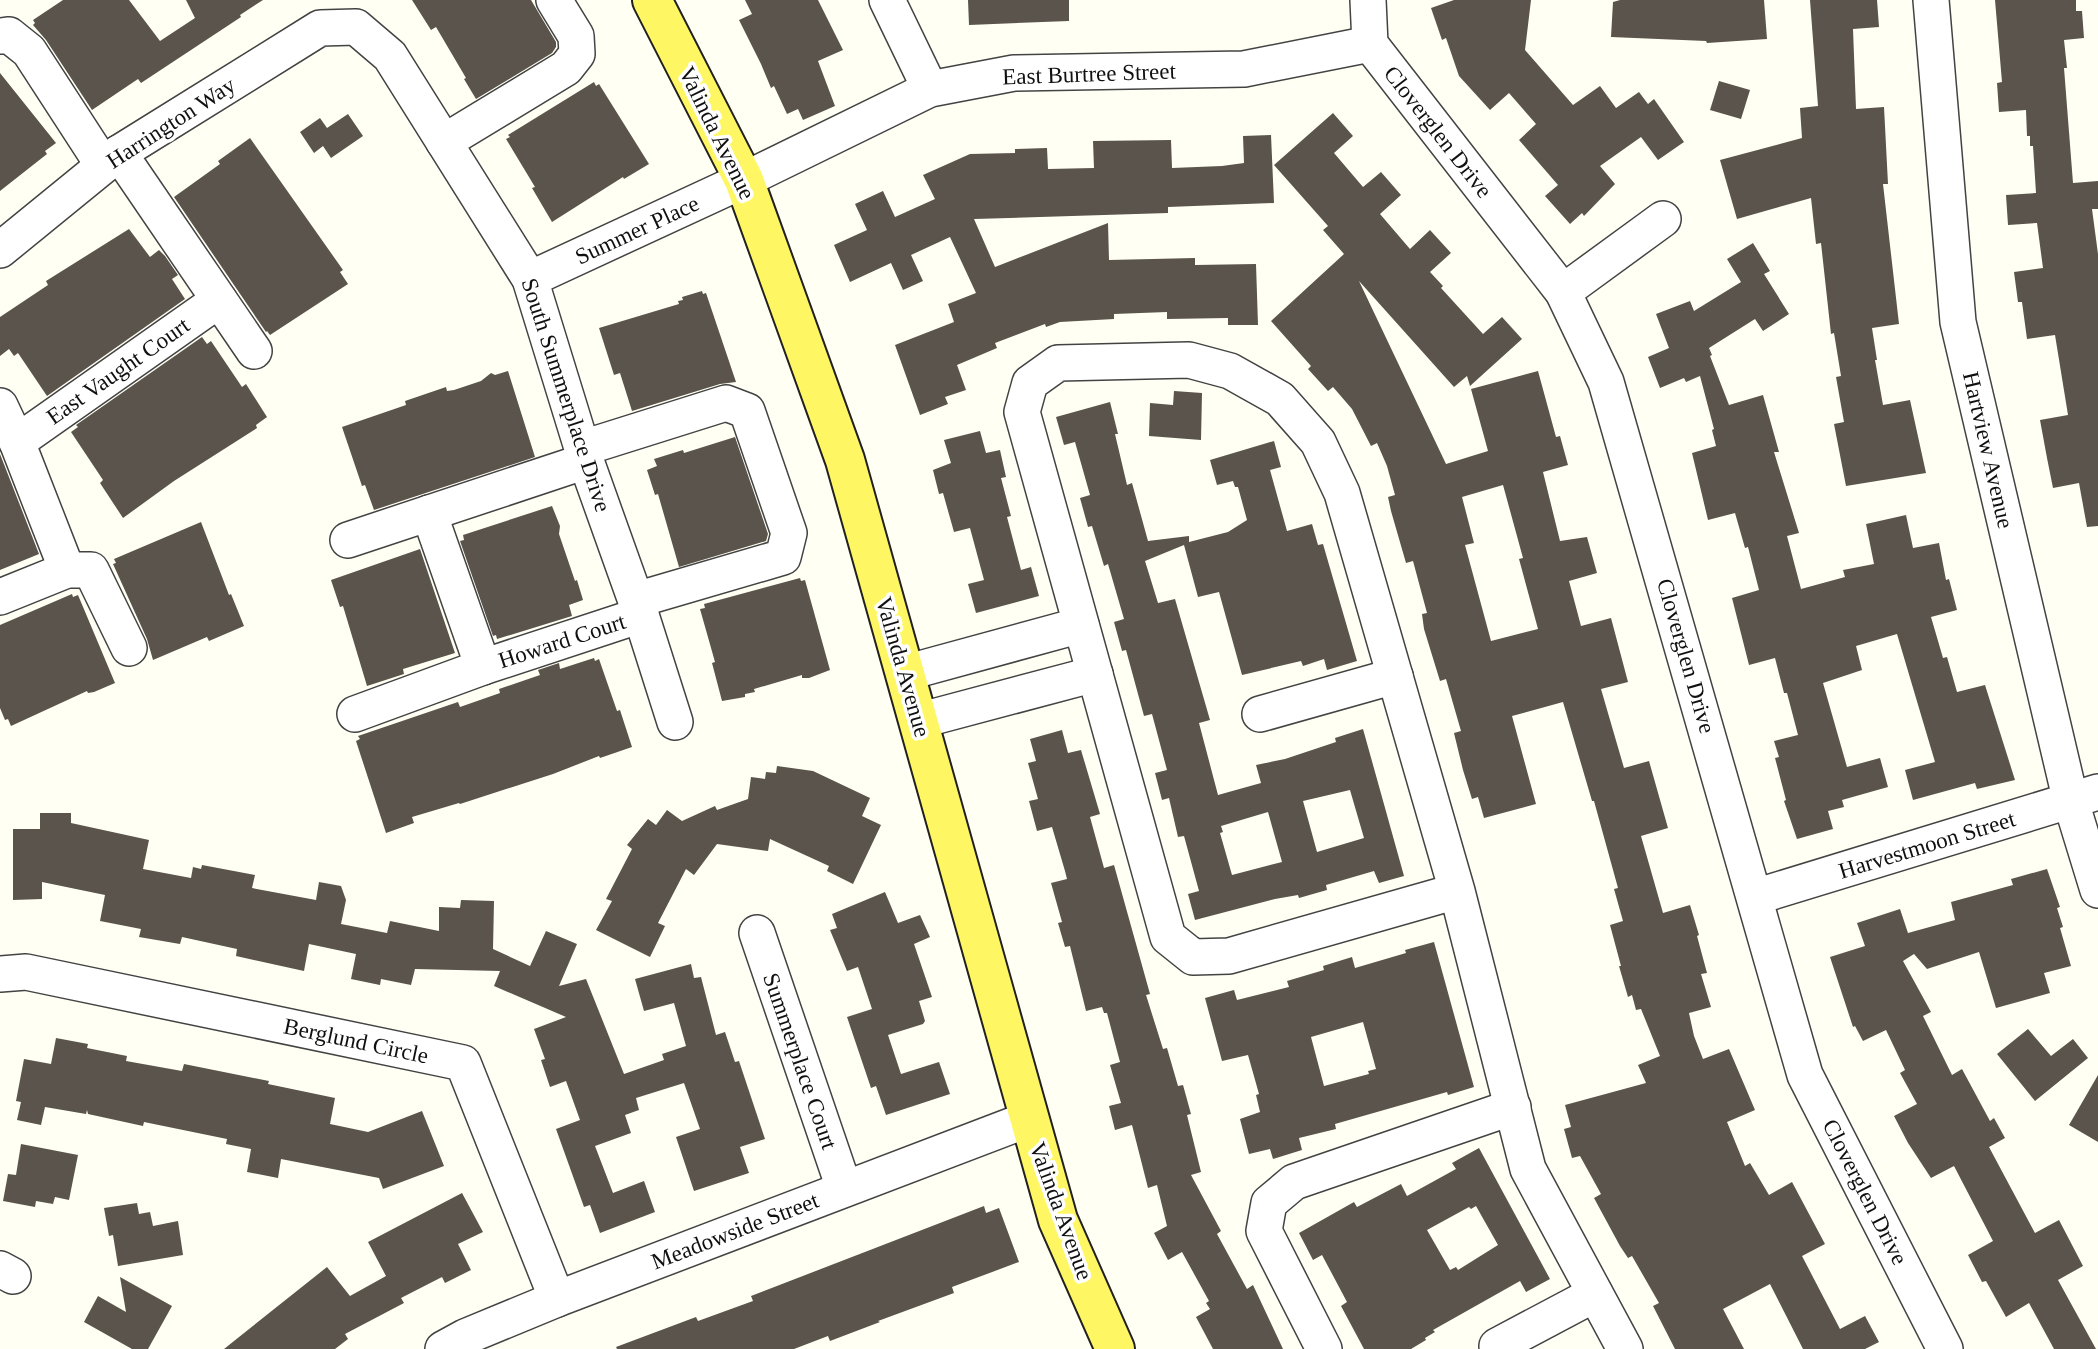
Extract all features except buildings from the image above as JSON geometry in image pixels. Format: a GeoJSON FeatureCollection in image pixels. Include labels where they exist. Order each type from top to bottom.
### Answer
{"type":"FeatureCollection","features":[{"type":"Feature","properties":{"kind":"main road","name":"Valinda Avenue"},"geometry":{"type":"LineString","coordinates":[[652,0],[744,180],[845,460],[1058,1220],[1115,1349]]}},
{"type":"Feature","properties":{"kind":"street"},"geometry":{"type":"LineString","coordinates":[[444,142],[566,68],[578,54],[576,36],[554,0]]}},
{"type":"Feature","properties":{"kind":"street"},"geometry":{"type":"LineString","coordinates":[[887,0],[930,89]]}},
{"type":"Feature","properties":{"kind":"street","name":"Cloverglen Drive"},"geometry":{"type":"LineString","coordinates":[[1367,0],[1370,44],[1563,292],[1606,382],[1805,1075],[1945,1349]]}},
{"type":"Feature","properties":{"kind":"street","name":"Hartview Avenue"},"geometry":{"type":"LineString","coordinates":[[1930,0],[1958,322],[2084,797],[2098,890]]}},
{"type":"Feature","properties":{"kind":"street","name":"South Summerplace Drive"},"geometry":{"type":"LineString","coordinates":[[339,18],[390,56],[530,279],[584,455],[675,722]]}},
{"type":"Feature","properties":{"kind":"street","name":"Harrington Way"},"geometry":{"type":"LineString","coordinates":[[0,250],[111,159],[339,18]]}},
{"type":"Feature","properties":{"kind":"street"},"geometry":{"type":"LineString","coordinates":[[0,36],[9,35],[29,51],[219,300],[254,351]]}},
{"type":"Feature","properties":{"kind":"street","name":"East Burtree Street"},"geometry":{"type":"LineString","coordinates":[[744,180],[930,89],[1014,73],[1244,69],[1370,44]]}},
{"type":"Feature","properties":{"kind":"street","name":"Summer Place"},"geometry":{"type":"LineString","coordinates":[[530,279],[744,180]]}},
{"type":"Feature","properties":{"kind":"street"},"geometry":{"type":"LineString","coordinates":[[1563,292],[1663,219]]}},
{"type":"Feature","properties":{"kind":"street","name":"East Vaught Court"},"geometry":{"type":"LineString","coordinates":[[17,442],[219,300]]}},
{"type":"Feature","properties":{"kind":"street"},"geometry":{"type":"LineString","coordinates":[[1457,891],[1228,956],[1193,957],[1168,937],[1022,412],[1030,383],[1058,362],[1189,360],[1230,371],[1280,399],[1318,442],[1342,493],[1395,676],[1457,891],[1528,1169],[1625,1349]]}},
{"type":"Feature","properties":{"kind":"street","name":"Howard Court"},"geometry":{"type":"LineString","coordinates":[[355,714],[638,607],[783,557],[789,533],[747,411],[726,403],[584,455]]}},
{"type":"Feature","properties":{"kind":"street"},"geometry":{"type":"LineString","coordinates":[[0,406],[68,570]]}},
{"type":"Feature","properties":{"kind":"street"},"geometry":{"type":"LineString","coordinates":[[348,540],[584,455]]}},
{"type":"Feature","properties":{"kind":"street","name":"Howard Court"},"geometry":{"type":"LineString","coordinates":[[429,513],[483,667]]}},
{"type":"Feature","properties":{"kind":"street"},"geometry":{"type":"LineString","coordinates":[[0,597],[68,570],[91,570],[128,648]]}},
{"type":"Feature","properties":{"kind":"street"},"geometry":{"type":"LineString","coordinates":[[905,673],[1081,625]]}},
{"type":"Feature","properties":{"kind":"street"},"geometry":{"type":"LineString","coordinates":[[918,721],[1095,674]]}},
{"type":"Feature","properties":{"kind":"street"},"geometry":{"type":"LineString","coordinates":[[1259,715],[1395,676]]}},
{"type":"Feature","properties":{"kind":"street","name":"Harvestmoon Street"},"geometry":{"type":"LineString","coordinates":[[1755,897],[2084,797]]}},
{"type":"Feature","properties":{"kind":"street","name":"Summerplace Court"},"geometry":{"type":"LineString","coordinates":[[757,933],[844,1188]]}},
{"type":"Feature","properties":{"kind":"street","name":"Berglund Circle"},"geometry":{"type":"LineString","coordinates":[[0,974],[26,972],[463,1063],[557,1300]]}},
{"type":"Feature","properties":{"kind":"street"},"geometry":{"type":"LineString","coordinates":[[1324,1349],[1264,1231],[1269,1203],[1294,1182],[1513,1107]]}},
{"type":"Feature","properties":{"kind":"street","name":"Meadowside Street"},"geometry":{"type":"LineString","coordinates":[[443,1349],[465,1337],[557,1300],[1029,1119]]}},
{"type":"Feature","properties":{"kind":"street"},"geometry":{"type":"LineString","coordinates":[[1497,1346],[1595,1294]]}}]}
